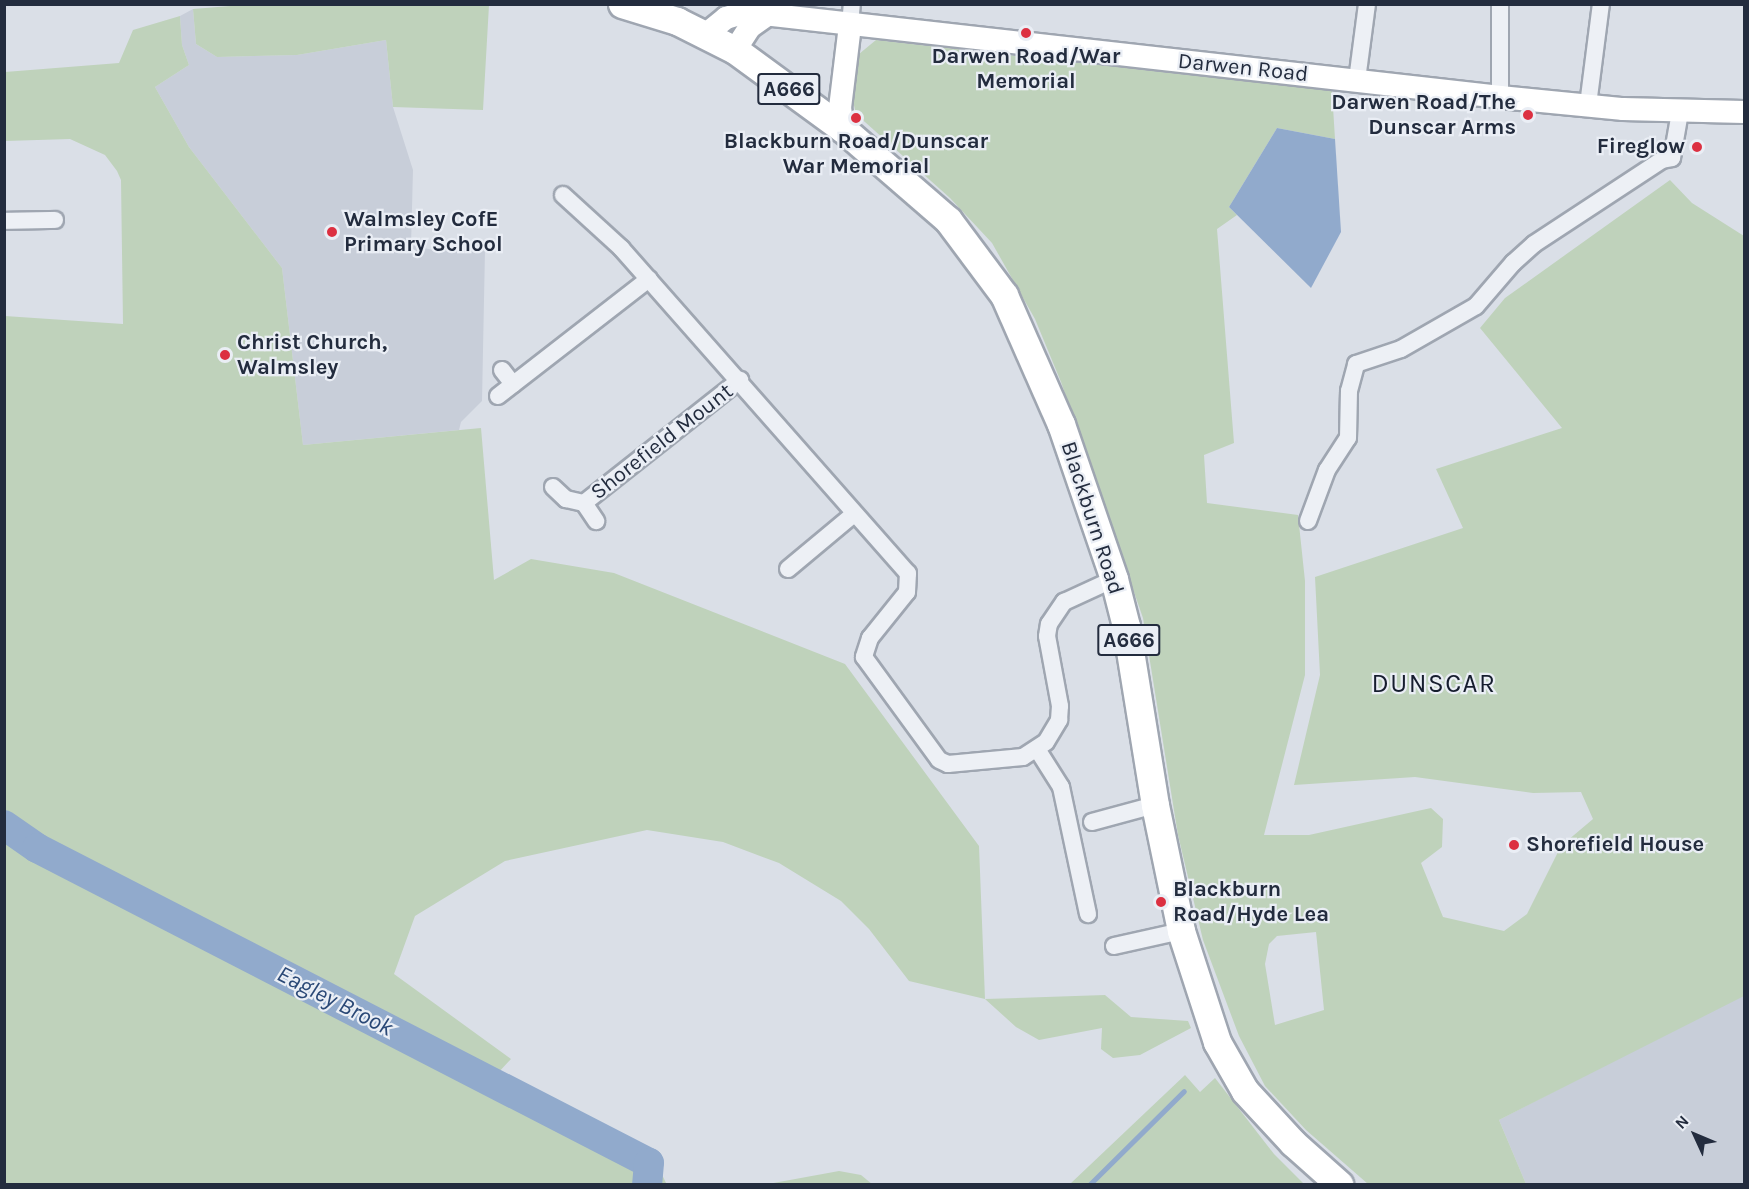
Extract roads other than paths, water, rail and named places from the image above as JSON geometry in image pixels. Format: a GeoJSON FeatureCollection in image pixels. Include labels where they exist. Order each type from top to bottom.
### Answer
{"type":"FeatureCollection","features":[{"type":"Feature","properties":{"kind":"highway","name":"Blackburn Road"},"geometry":{"type":"LineString","coordinates":[[622,4],[677,21],[735,50],[843,129],[948,220],[1004,295],[1061,424],[1113,579],[1126,626],[1155,805],[1181,931],[1217,1042],[1245,1091],[1293,1143],[1339,1185]]}},
{"type":"Feature","properties":{"kind":"main road","name":"Darwen Road"},"geometry":{"type":"LineString","coordinates":[[705,35],[735,13],[766,16],[851,15],[1500,97],[1680,112],[1744,112]]}},
{"type":"Feature","properties":{"kind":"main road"},"geometry":{"type":"LineString","coordinates":[[843,129],[840,108],[851,15]]}},
{"type":"Feature","properties":{"kind":"main road"},"geometry":{"type":"LineString","coordinates":[[735,50],[750,27],[766,16]]}},
{"type":"Feature","properties":{"kind":"street"},"geometry":{"type":"LineString","coordinates":[[1357,80],[1367,4]]}},
{"type":"Feature","properties":{"kind":"street"},"geometry":{"type":"LineString","coordinates":[[1500,4],[1500,97]]}},
{"type":"Feature","properties":{"kind":"street"},"geometry":{"type":"LineString","coordinates":[[1588,105],[1601,4]]}},
{"type":"Feature","properties":{"kind":"street"},"geometry":{"type":"LineString","coordinates":[[1308,521],[1327,470],[1348,438],[1349,391],[1356,364],[1401,349],[1476,306],[1534,244],[1655,165],[1672,158],[1680,112]]}},
{"type":"Feature","properties":{"kind":"street","name":"Shorefield Mount"},"geometry":{"type":"LineString","coordinates":[[563,195],[649,279],[908,573],[907,592],[870,638],[864,657],[929,751],[948,764],[1023,757],[1037,749]]}},
{"type":"Feature","properties":{"kind":"street"},"geometry":{"type":"LineString","coordinates":[[4,221],[55,220]]}},
{"type":"Feature","properties":{"kind":"street"},"geometry":{"type":"LineString","coordinates":[[498,396],[649,279]]}},
{"type":"Feature","properties":{"kind":"street"},"geometry":{"type":"LineString","coordinates":[[502,370],[513,384]]}},
{"type":"Feature","properties":{"kind":"street","name":"Shorefield Mount"},"geometry":{"type":"LineString","coordinates":[[584,504],[740,380]]}},
{"type":"Feature","properties":{"kind":"street","name":"Shorefield Mount"},"geometry":{"type":"LineString","coordinates":[[553,487],[566,499],[584,504],[596,521]]}},
{"type":"Feature","properties":{"kind":"street"},"geometry":{"type":"LineString","coordinates":[[795,568],[854,514]]}},
{"type":"Feature","properties":{"kind":"street"},"geometry":{"type":"LineString","coordinates":[[1088,914],[1061,787],[1037,749],[1053,733],[1060,706],[1049,624],[1064,602],[1113,579]]}},
{"type":"Feature","properties":{"kind":"street"},"geometry":{"type":"LineString","coordinates":[[1092,822],[1155,805]]}},
{"type":"Feature","properties":{"kind":"street"},"geometry":{"type":"LineString","coordinates":[[1114,946],[1181,931]]}},
{"type":"Feature","properties":{"kind":"water"},"geometry":{"type":"Polygon","coordinates":[[[1277,128],[1335,139],[1341,232],[1311,288],[1229,207],[1277,128]]]}},
{"type":"Feature","properties":{"kind":"waterway","name":"Eagley Brook"},"geometry":{"type":"LineString","coordinates":[[4,825],[37,848],[649,1163],[647,1184]]}},
{"type":"Feature","properties":{"kind":"waterway"},"geometry":{"type":"LineString","coordinates":[[1090,1184],[1184,1091]]}},
{"type":"Feature","properties":{"kind":"place","name":"Darwen Road/War Memorial"},"geometry":{"type":"Point","coordinates":[1026,33]}},
{"type":"Feature","properties":{"kind":"place","name":"Darwen Road/The Dunscar Arms"},"geometry":{"type":"Point","coordinates":[1528,115]}},
{"type":"Feature","properties":{"kind":"place","name":"Blackburn Road/Dunscar War Memorial"},"geometry":{"type":"Point","coordinates":[856,118]}},
{"type":"Feature","properties":{"kind":"place","name":"Fireglow"},"geometry":{"type":"Point","coordinates":[1697,147]}},
{"type":"Feature","properties":{"kind":"place","name":"Walmsley CofE Primary School"},"geometry":{"type":"Point","coordinates":[332,232]}},
{"type":"Feature","properties":{"kind":"place","name":"Christ Church, Walmsley"},"geometry":{"type":"Point","coordinates":[225,355]}},
{"type":"Feature","properties":{"kind":"place","name":"Shorefield House"},"geometry":{"type":"Point","coordinates":[1514,845]}},
{"type":"Feature","properties":{"kind":"place","name":"Blackburn Road/Hyde Lea"},"geometry":{"type":"Point","coordinates":[1161,902]}},
{"type":"Feature","properties":{"kind":"district","name":"DUNSCAR"},"geometry":{"type":"Point","coordinates":[1434,684]}}]}
